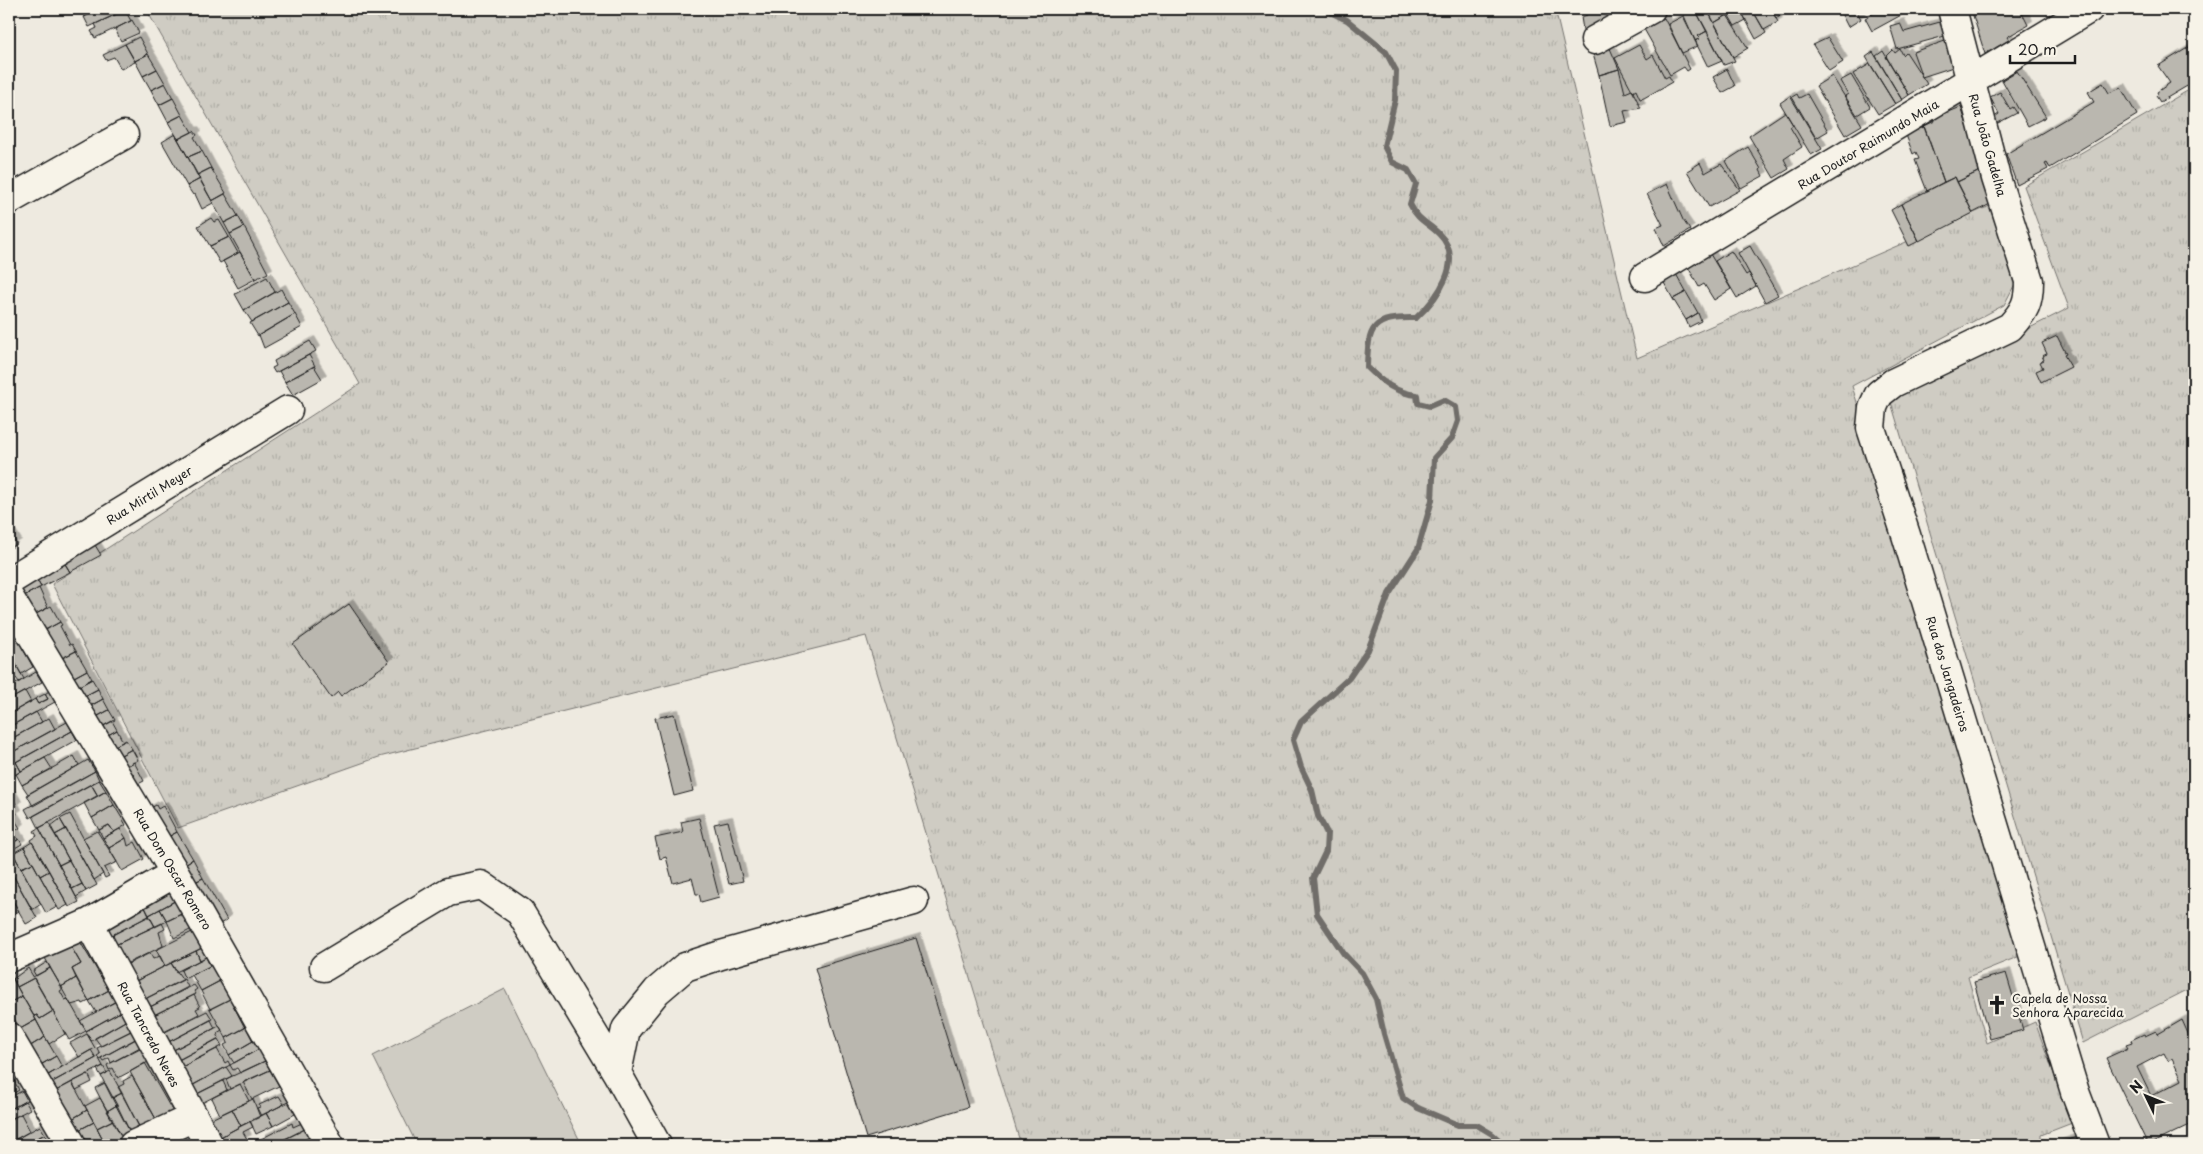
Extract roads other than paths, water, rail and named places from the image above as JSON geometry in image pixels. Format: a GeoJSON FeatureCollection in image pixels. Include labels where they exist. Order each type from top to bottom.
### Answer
{"type":"FeatureCollection","features":[{"type":"Feature","properties":{"kind":"street"},"geometry":{"type":"LineString","coordinates":[[1595,40],[1651,9]]}},
{"type":"Feature","properties":{"kind":"street","name":"Rua João Gadelha"},"geometry":{"type":"LineString","coordinates":[[1952,9],[1996,178],[2028,281]]}},
{"type":"Feature","properties":{"kind":"street","name":"Rua Doutor Raimundo Maia"},"geometry":{"type":"LineString","coordinates":[[1646,277],[2089,9]]}},
{"type":"Feature","properties":{"kind":"street"},"geometry":{"type":"LineString","coordinates":[[9,200],[124,135]]}},
{"type":"Feature","properties":{"kind":"street","name":"Rua dos Jangadeiros"},"geometry":{"type":"LineString","coordinates":[[2028,281],[2029,299],[2022,313],[2010,327],[1886,388],[1879,394],[1873,407],[1871,428],[1906,535],[2075,1092],[2095,1145]]}},
{"type":"Feature","properties":{"kind":"street","name":"Rua Mirtil Meyer"},"geometry":{"type":"LineString","coordinates":[[9,581],[288,410]]}},
{"type":"Feature","properties":{"kind":"street","name":"Rua Dom Oscar Romero"},"geometry":{"type":"LineString","coordinates":[[9,597],[176,873],[330,1145]]}},
{"type":"Feature","properties":{"kind":"street"},"geometry":{"type":"LineString","coordinates":[[9,958],[89,923],[176,873]]}},
{"type":"Feature","properties":{"kind":"street"},"geometry":{"type":"LineString","coordinates":[[324,967],[448,892],[481,884],[520,912],[617,1073],[657,1145]]}},
{"type":"Feature","properties":{"kind":"street"},"geometry":{"type":"LineString","coordinates":[[617,1073],[626,1029],[656,991],[684,967],[914,901]]}},
{"type":"Feature","properties":{"kind":"street","name":"Rua Tancredo Neves"},"geometry":{"type":"LineString","coordinates":[[89,923],[208,1145]]}},
{"type":"Feature","properties":{"kind":"street"},"geometry":{"type":"LineString","coordinates":[[9,1037],[72,1145]]}},
{"type":"Feature","properties":{"kind":"street"},"geometry":{"type":"LineString","coordinates":[[133,1145],[194,1117]]}},
{"type":"Feature","properties":{"kind":"waterway"},"geometry":{"type":"LineString","coordinates":[[1324,9],[1347,20],[1386,52],[1396,71],[1395,100],[1384,146],[1392,162],[1408,170],[1416,184],[1410,204],[1413,210],[1439,234],[1447,244],[1450,255],[1449,267],[1440,290],[1416,318],[1390,319],[1381,322],[1375,327],[1369,342],[1367,367],[1390,386],[1402,392],[1417,395],[1418,403],[1430,406],[1444,400],[1456,407],[1458,421],[1452,438],[1434,458],[1432,500],[1418,549],[1389,594],[1368,650],[1349,678],[1301,722],[1293,740],[1301,767],[1312,790],[1318,816],[1327,833],[1326,851],[1313,878],[1317,914],[1344,954],[1362,973],[1376,999],[1403,1098],[1418,1108],[1458,1125],[1477,1125],[1505,1145]]}},
{"type":"Feature","properties":{"kind":"place","name":"Capela de Nossa Senhora Aparecida"},"geometry":{"type":"Point","coordinates":[1997,1005]}}]}
